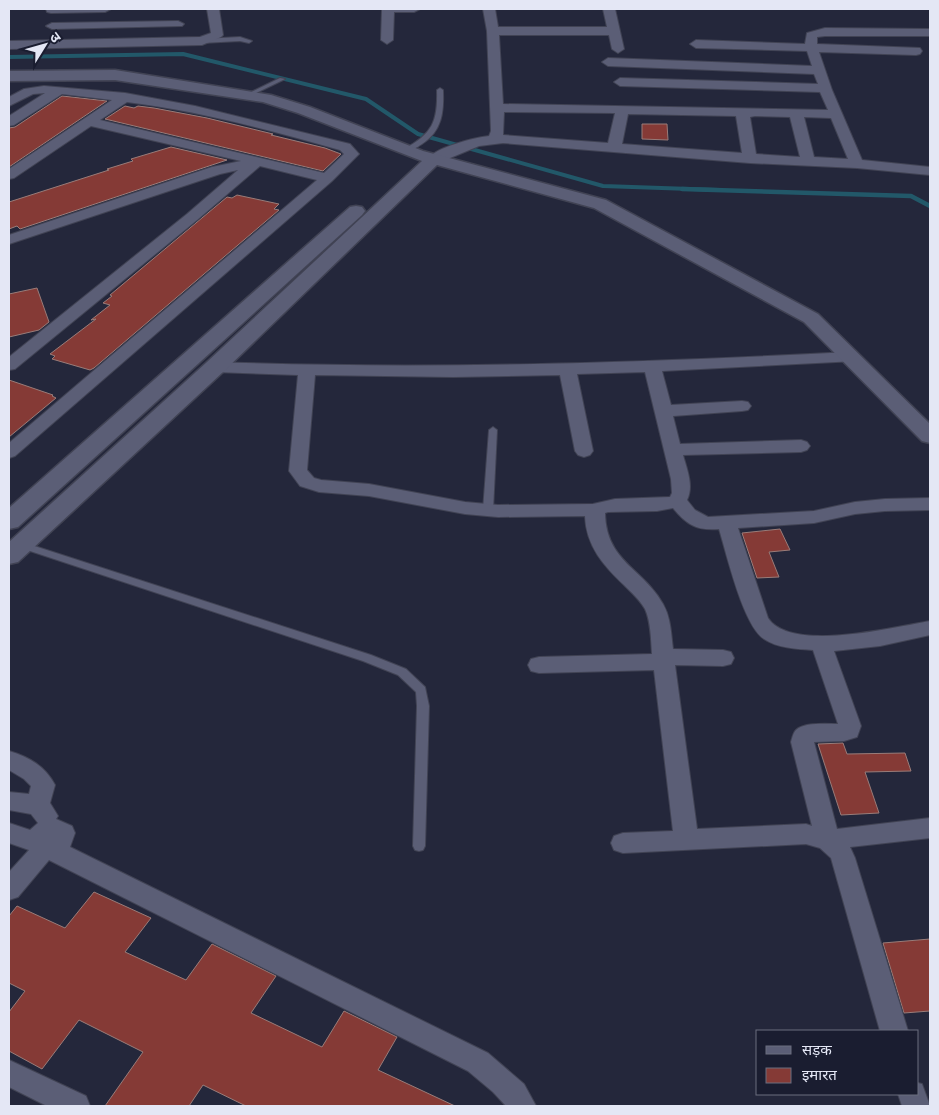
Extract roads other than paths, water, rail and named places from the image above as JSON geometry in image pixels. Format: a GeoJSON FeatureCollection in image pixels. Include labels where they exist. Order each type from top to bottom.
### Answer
{"type":"FeatureCollection","features":[{"type":"Feature","properties":{"kind":"street"},"geometry":{"type":"LineString","coordinates":[[52,43],[51,10],[105,9]]}},
{"type":"Feature","properties":{"kind":"street"},"geometry":{"type":"LineString","coordinates":[[171,9],[187,41]]}},
{"type":"Feature","properties":{"kind":"street"},"geometry":{"type":"LineString","coordinates":[[9,43],[202,41],[217,35],[213,9]]}},
{"type":"Feature","properties":{"kind":"street"},"geometry":{"type":"LineString","coordinates":[[388,40],[388,9],[414,9]]}},
{"type":"Feature","properties":{"kind":"street"},"geometry":{"type":"LineString","coordinates":[[489,9],[494,31],[498,131],[489,140]]}},
{"type":"Feature","properties":{"kind":"street"},"geometry":{"type":"LineString","coordinates":[[607,15],[615,31],[618,49]]}},
{"type":"Feature","properties":{"kind":"street"},"geometry":{"type":"LineString","coordinates":[[52,26],[178,24]]}},
{"type":"Feature","properties":{"kind":"street"},"geometry":{"type":"LineString","coordinates":[[494,31],[524,25],[615,31]]}},
{"type":"Feature","properties":{"kind":"street"},"geometry":{"type":"LineString","coordinates":[[857,164],[825,88],[810,42],[810,35],[815,33],[930,32]]}},
{"type":"Feature","properties":{"kind":"street"},"geometry":{"type":"LineString","coordinates":[[696,44],[916,51]]}},
{"type":"Feature","properties":{"kind":"street"},"geometry":{"type":"LineString","coordinates":[[608,62],[819,70]]}},
{"type":"Feature","properties":{"kind":"street"},"geometry":{"type":"LineString","coordinates":[[9,76],[115,75],[149,78],[280,102],[424,153],[600,204],[799,311],[825,330],[930,436]]}},
{"type":"Feature","properties":{"kind":"street"},"geometry":{"type":"LineString","coordinates":[[620,82],[825,88]]}},
{"type":"Feature","properties":{"kind":"street"},"geometry":{"type":"LineString","coordinates":[[9,122],[59,90]]}},
{"type":"Feature","properties":{"kind":"street"},"geometry":{"type":"LineString","coordinates":[[9,102],[29,92],[59,90],[125,97],[201,110],[257,123],[349,150],[352,154],[327,178],[9,452]]}},
{"type":"Feature","properties":{"kind":"street"},"geometry":{"type":"LineString","coordinates":[[9,175],[125,97]]}},
{"type":"Feature","properties":{"kind":"street"},"geometry":{"type":"LineString","coordinates":[[496,108],[722,110],[748,113],[836,114]]}},
{"type":"Feature","properties":{"kind":"street"},"geometry":{"type":"LineString","coordinates":[[614,148],[622,109]]}},
{"type":"Feature","properties":{"kind":"street"},"geometry":{"type":"LineString","coordinates":[[748,113],[743,116],[750,159]]}},
{"type":"Feature","properties":{"kind":"street"},"geometry":{"type":"LineString","coordinates":[[796,113],[808,162]]}},
{"type":"Feature","properties":{"kind":"street"},"geometry":{"type":"LineString","coordinates":[[89,121],[327,178]]}},
{"type":"Feature","properties":{"kind":"street"},"geometry":{"type":"LineString","coordinates":[[9,521],[424,153],[489,140],[750,159],[857,164],[930,171]]}},
{"type":"Feature","properties":{"kind":"street"},"geometry":{"type":"LineString","coordinates":[[15,551],[215,367],[424,153]]}},
{"type":"Feature","properties":{"kind":"street"},"geometry":{"type":"LineString","coordinates":[[9,240],[217,170],[256,162]]}},
{"type":"Feature","properties":{"kind":"street"},"geometry":{"type":"LineString","coordinates":[[9,365],[192,217],[256,162]]}},
{"type":"Feature","properties":{"kind":"street"},"geometry":{"type":"LineString","coordinates":[[215,367],[380,373],[652,366],[850,357]]}},
{"type":"Feature","properties":{"kind":"street"},"geometry":{"type":"LineString","coordinates":[[307,371],[298,471],[307,482],[319,486],[369,490],[488,510],[595,510],[604,506],[621,504],[666,505],[677,500],[681,493],[680,479],[652,366]]}},
{"type":"Feature","properties":{"kind":"street"},"geometry":{"type":"LineString","coordinates":[[567,368],[584,451]]}},
{"type":"Feature","properties":{"kind":"street"},"geometry":{"type":"LineString","coordinates":[[663,411],[742,406]]}},
{"type":"Feature","properties":{"kind":"street"},"geometry":{"type":"LineString","coordinates":[[672,450],[801,446]]}},
{"type":"Feature","properties":{"kind":"street"},"geometry":{"type":"LineString","coordinates":[[677,500],[688,514],[704,524],[728,524],[814,517],[885,505],[930,504]]}},
{"type":"Feature","properties":{"kind":"street"},"geometry":{"type":"LineString","coordinates":[[595,510],[594,522],[606,554],[654,606],[664,659],[686,841]]}},
{"type":"Feature","properties":{"kind":"street"},"geometry":{"type":"LineString","coordinates":[[728,524],[758,618],[762,626],[770,634],[779,638],[821,644],[841,644],[930,628]]}},
{"type":"Feature","properties":{"kind":"street"},"geometry":{"type":"LineString","coordinates":[[821,644],[850,726],[849,731],[844,732],[808,734],[804,736],[802,742],[828,840],[838,848],[843,858],[894,1030]]}},
{"type":"Feature","properties":{"kind":"street"},"geometry":{"type":"LineString","coordinates":[[539,665],[723,658]]}},
{"type":"Feature","properties":{"kind":"street"},"geometry":{"type":"LineString","coordinates":[[9,760],[40,778],[43,785],[38,805],[47,842]]}},
{"type":"Feature","properties":{"kind":"street"},"geometry":{"type":"LineString","coordinates":[[9,801],[38,805]]}},
{"type":"Feature","properties":{"kind":"street"},"geometry":{"type":"LineString","coordinates":[[623,843],[806,834],[828,840],[930,828]]}},
{"type":"Feature","properties":{"kind":"street"},"geometry":{"type":"LineString","coordinates":[[9,833],[47,842],[478,1062],[500,1080],[519,1100],[522,1106]]}},
{"type":"Feature","properties":{"kind":"street"},"geometry":{"type":"LineString","coordinates":[[9,889],[47,842]]}},
{"type":"Feature","properties":{"kind":"street"},"geometry":{"type":"LineString","coordinates":[[9,1073],[76,1106]]}},
{"type":"Feature","properties":{"kind":"lane"},"geometry":{"type":"LineString","coordinates":[[202,41],[240,39],[248,41]]}},
{"type":"Feature","properties":{"kind":"lane"},"geometry":{"type":"LineString","coordinates":[[248,96],[282,80]]}},
{"type":"Feature","properties":{"kind":"lane"},"geometry":{"type":"LineString","coordinates":[[424,153],[439,119],[440,90]]}},
{"type":"Feature","properties":{"kind":"lane"},"geometry":{"type":"LineString","coordinates":[[488,510],[493,430]]}},
{"type":"Feature","properties":{"kind":"lane"},"geometry":{"type":"LineString","coordinates":[[15,551],[367,658],[402,672],[421,690],[423,706],[419,846]]}},
{"type":"Feature","properties":{"kind":"waterway"},"geometry":{"type":"LineString","coordinates":[[9,57],[183,54],[366,99],[418,134],[603,186],[720,190]]}},
{"type":"Feature","properties":{"kind":"waterway"},"geometry":{"type":"LineString","coordinates":[[682,189],[911,196],[930,206]]}}]}
